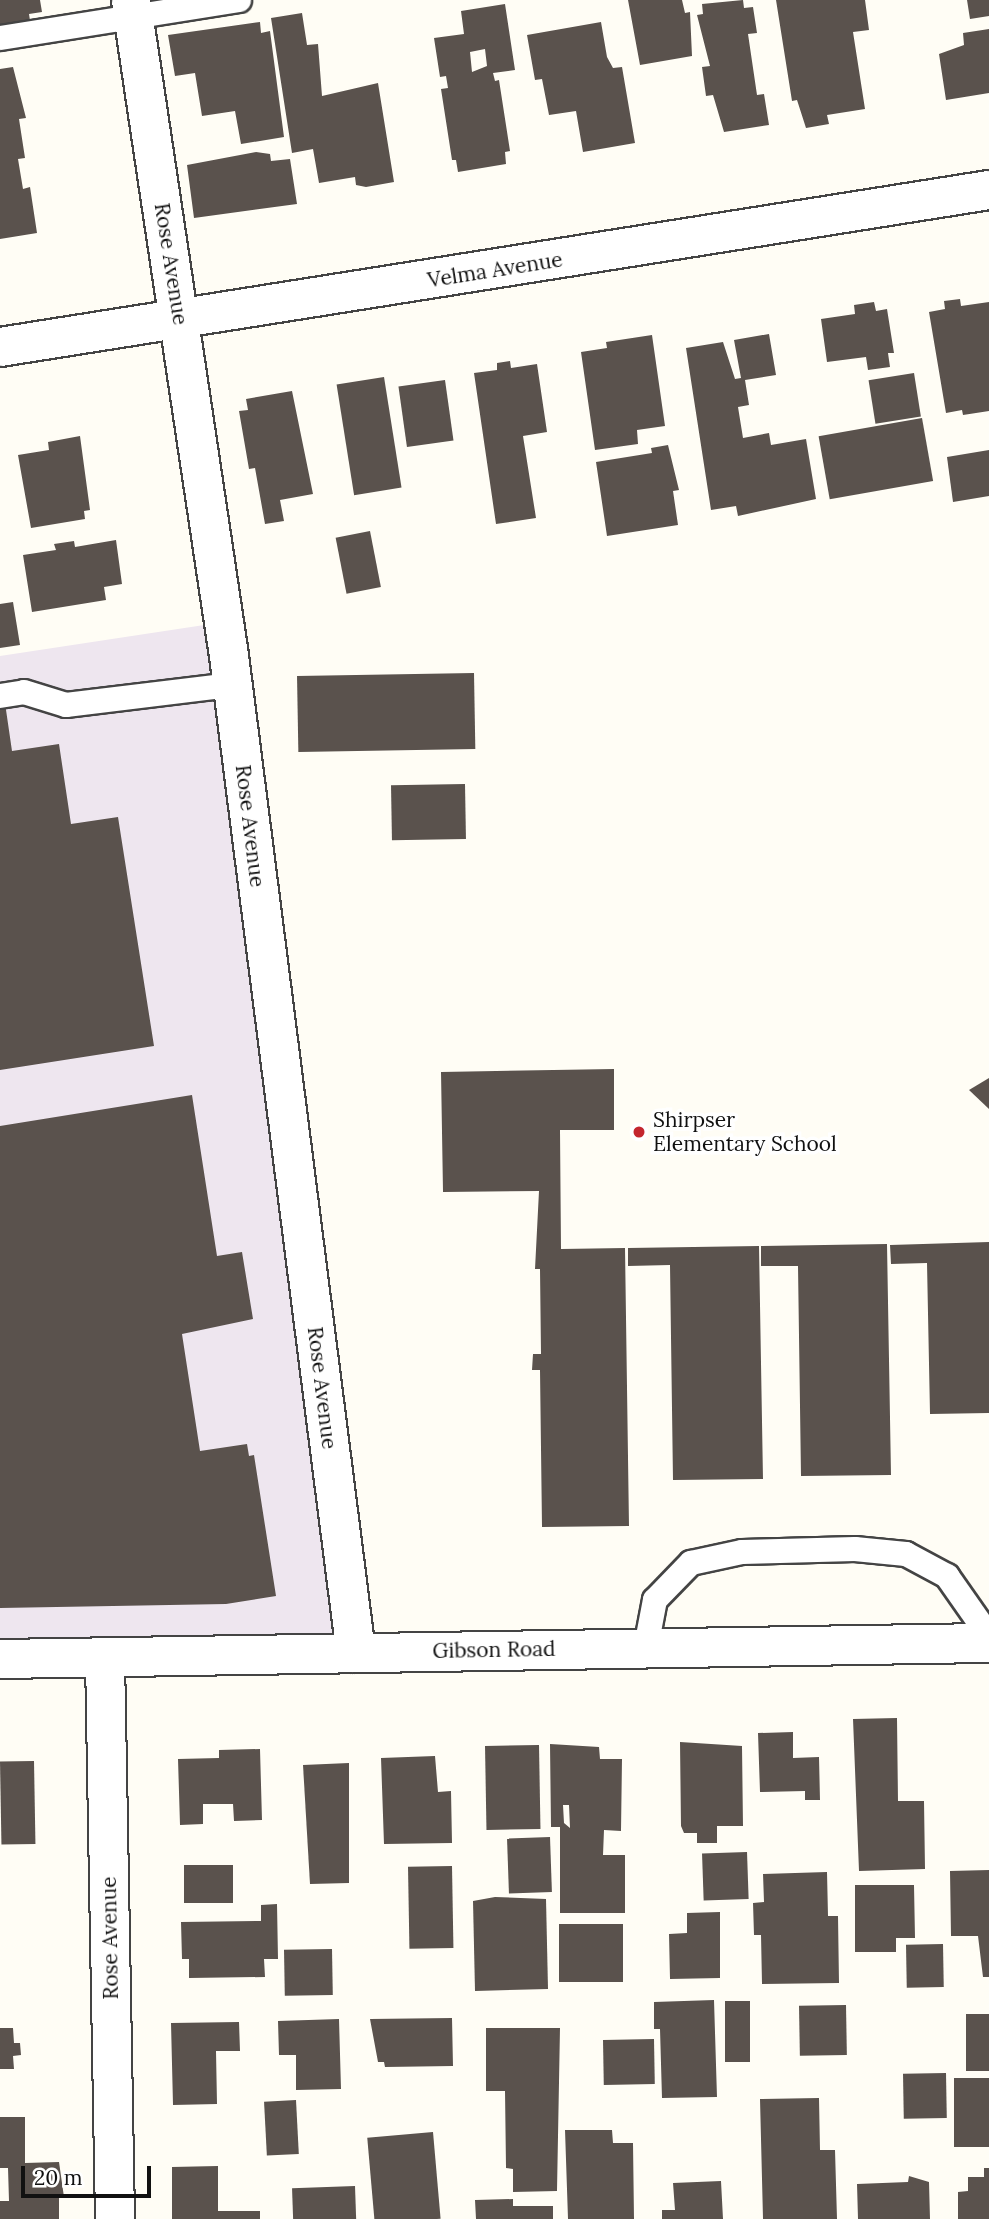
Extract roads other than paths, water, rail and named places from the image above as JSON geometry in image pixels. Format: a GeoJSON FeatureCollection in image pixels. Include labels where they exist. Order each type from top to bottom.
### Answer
{"type":"FeatureCollection","features":[{"type":"Feature","properties":{"kind":"street","name":"Rose Avenue"},"geometry":{"type":"LineString","coordinates":[[132,8],[232,685],[356,1653]]}},
{"type":"Feature","properties":{"kind":"street","name":"Velma Avenue"},"geometry":{"type":"LineString","coordinates":[[0,346],[180,321],[989,190]]}},
{"type":"Feature","properties":{"kind":"street","name":"Gibson Road"},"geometry":{"type":"LineString","coordinates":[[0,1659],[989,1643]]}},
{"type":"Feature","properties":{"kind":"street","name":"Rose Avenue"},"geometry":{"type":"LineString","coordinates":[[105,1657],[114,2219]]}},
{"type":"Feature","properties":{"kind":"lane"},"geometry":{"type":"LineString","coordinates":[[0,38],[132,8],[239,0]]}},
{"type":"Feature","properties":{"kind":"lane"},"geometry":{"type":"LineString","coordinates":[[0,696],[24,692],[66,705],[232,685]]}},
{"type":"Feature","properties":{"kind":"lane"},"geometry":{"type":"LineString","coordinates":[[646,1647],[655,1600],[691,1563],[742,1552],[855,1549],[906,1554],[947,1576],[989,1636]]}},
{"type":"Feature","properties":{"kind":"place","name":"Shirpser Elementary School"},"geometry":{"type":"Point","coordinates":[639,1132]}}]}
